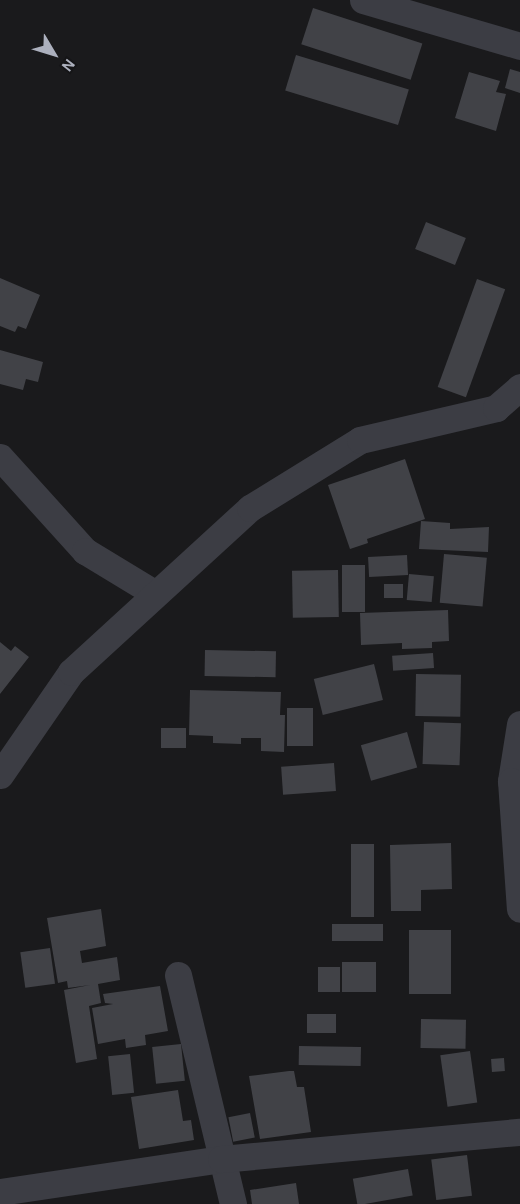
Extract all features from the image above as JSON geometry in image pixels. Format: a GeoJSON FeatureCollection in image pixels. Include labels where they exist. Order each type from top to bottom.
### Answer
{"type":"FeatureCollection","features":[{"type":"Feature","properties":{"kind":"street"},"geometry":{"type":"LineString","coordinates":[[363,0],[520,46]]}},
{"type":"Feature","properties":{"kind":"street"},"geometry":{"type":"LineString","coordinates":[[0,775],[71,672],[154,593],[250,508],[360,440],[496,408],[520,387]]}},
{"type":"Feature","properties":{"kind":"street"},"geometry":{"type":"LineString","coordinates":[[0,457],[86,551],[154,593]]}},
{"type":"Feature","properties":{"kind":"street"},"geometry":{"type":"LineString","coordinates":[[520,724],[511,782],[520,909]]}},
{"type":"Feature","properties":{"kind":"street"},"geometry":{"type":"LineString","coordinates":[[178,975],[233,1204]]}},
{"type":"Feature","properties":{"kind":"street"},"geometry":{"type":"LineString","coordinates":[[0,1192],[221,1160],[520,1132]]}},
{"type":"Feature","properties":{"kind":"building"},"geometry":{"type":"Polygon","coordinates":[[[313,8],[422,44],[411,80],[301,44],[313,8]]]}},
{"type":"Feature","properties":{"kind":"building"},"geometry":{"type":"Polygon","coordinates":[[[296,55],[409,89],[398,125],[285,90],[296,55]]]}},
{"type":"Feature","properties":{"kind":"building"},"geometry":{"type":"Polygon","coordinates":[[[510,69],[520,72],[520,93],[505,88],[510,69]]]}},
{"type":"Feature","properties":{"kind":"building"},"geometry":{"type":"Polygon","coordinates":[[[469,72],[500,81],[496,92],[506,94],[496,131],[455,118],[469,72]]]}},
{"type":"Feature","properties":{"kind":"building"},"geometry":{"type":"Polygon","coordinates":[[[426,222],[466,238],[455,265],[415,249],[426,222]]]}},
{"type":"Feature","properties":{"kind":"building"},"geometry":{"type":"Polygon","coordinates":[[[0,278],[40,295],[26,329],[18,326],[15,332],[0,326],[0,278]]]}},
{"type":"Feature","properties":{"kind":"building"},"geometry":{"type":"Polygon","coordinates":[[[477,279],[505,289],[466,397],[438,387],[477,279]]]}},
{"type":"Feature","properties":{"kind":"building"},"geometry":{"type":"Polygon","coordinates":[[[0,350],[43,362],[38,382],[26,379],[23,390],[0,384],[0,350]]]}},
{"type":"Feature","properties":{"kind":"building"},"geometry":{"type":"Polygon","coordinates":[[[405,459],[425,519],[367,539],[368,543],[350,549],[328,485],[405,459]]]}},
{"type":"Feature","properties":{"kind":"building"},"geometry":{"type":"Polygon","coordinates":[[[421,521],[450,523],[450,529],[489,527],[488,552],[419,549],[421,521]]]}},
{"type":"Feature","properties":{"kind":"building"},"geometry":{"type":"Polygon","coordinates":[[[444,554],[487,558],[483,607],[440,603],[444,554]]]}},
{"type":"Feature","properties":{"kind":"building"},"geometry":{"type":"Polygon","coordinates":[[[407,555],[408,575],[369,577],[368,557],[407,555]]]}},
{"type":"Feature","properties":{"kind":"building"},"geometry":{"type":"Polygon","coordinates":[[[342,565],[365,565],[365,612],[342,612],[342,565]]]}},
{"type":"Feature","properties":{"kind":"building"},"geometry":{"type":"Polygon","coordinates":[[[338,570],[339,617],[293,618],[292,571],[338,570]]]}},
{"type":"Feature","properties":{"kind":"building"},"geometry":{"type":"Polygon","coordinates":[[[409,574],[434,576],[432,602],[407,600],[409,574]]]}},
{"type":"Feature","properties":{"kind":"building"},"geometry":{"type":"Polygon","coordinates":[[[384,584],[403,584],[403,598],[384,598],[384,584]]]}},
{"type":"Feature","properties":{"kind":"building"},"geometry":{"type":"Polygon","coordinates":[[[448,610],[449,641],[432,642],[432,648],[402,649],[402,643],[361,645],[360,613],[448,610]]]}},
{"type":"Feature","properties":{"kind":"building"},"geometry":{"type":"Polygon","coordinates":[[[0,642],[11,651],[15,646],[29,657],[0,694],[0,642]]]}},
{"type":"Feature","properties":{"kind":"building"},"geometry":{"type":"Polygon","coordinates":[[[205,650],[276,651],[276,677],[205,676],[205,650]]]}},
{"type":"Feature","properties":{"kind":"building"},"geometry":{"type":"Polygon","coordinates":[[[433,653],[434,668],[393,671],[392,656],[433,653]]]}},
{"type":"Feature","properties":{"kind":"building"},"geometry":{"type":"Polygon","coordinates":[[[374,664],[383,700],[323,715],[314,679],[374,664]]]}},
{"type":"Feature","properties":{"kind":"building"},"geometry":{"type":"Polygon","coordinates":[[[416,674],[461,675],[460,717],[415,716],[416,674]]]}},
{"type":"Feature","properties":{"kind":"building"},"geometry":{"type":"Polygon","coordinates":[[[190,690],[281,692],[280,715],[285,715],[284,752],[261,751],[261,738],[241,738],[241,744],[213,743],[213,736],[189,735],[190,690]]]}},
{"type":"Feature","properties":{"kind":"building"},"geometry":{"type":"Polygon","coordinates":[[[287,708],[313,708],[313,746],[287,746],[287,708]]]}},
{"type":"Feature","properties":{"kind":"building"},"geometry":{"type":"Polygon","coordinates":[[[424,722],[461,723],[460,765],[423,764],[424,722]]]}},
{"type":"Feature","properties":{"kind":"building"},"geometry":{"type":"Polygon","coordinates":[[[161,728],[186,728],[186,748],[161,748],[161,728]]]}},
{"type":"Feature","properties":{"kind":"building"},"geometry":{"type":"Polygon","coordinates":[[[407,732],[417,768],[371,781],[361,745],[407,732]]]}},
{"type":"Feature","properties":{"kind":"building"},"geometry":{"type":"Polygon","coordinates":[[[334,763],[336,791],[283,795],[281,767],[334,763]]]}},
{"type":"Feature","properties":{"kind":"building"},"geometry":{"type":"Polygon","coordinates":[[[451,843],[452,889],[421,890],[421,911],[391,911],[390,845],[451,843]]]}},
{"type":"Feature","properties":{"kind":"building"},"geometry":{"type":"Polygon","coordinates":[[[351,844],[374,844],[374,917],[351,917],[351,844]]]}},
{"type":"Feature","properties":{"kind":"building"},"geometry":{"type":"Polygon","coordinates":[[[101,909],[106,946],[80,951],[82,963],[117,957],[120,980],[98,984],[101,1003],[89,1006],[97,1059],[76,1063],[64,990],[90,985],[68,988],[67,981],[58,983],[47,918],[101,909]]]}},
{"type":"Feature","properties":{"kind":"building"},"geometry":{"type":"Polygon","coordinates":[[[332,924],[383,924],[383,941],[332,941],[332,924]]]}},
{"type":"Feature","properties":{"kind":"building"},"geometry":{"type":"Polygon","coordinates":[[[409,930],[451,930],[451,994],[409,994],[409,930]]]}},
{"type":"Feature","properties":{"kind":"building"},"geometry":{"type":"Polygon","coordinates":[[[50,948],[55,984],[25,988],[20,952],[50,948]]]}},
{"type":"Feature","properties":{"kind":"building"},"geometry":{"type":"Polygon","coordinates":[[[342,962],[376,962],[376,992],[342,992],[342,962]]]}},
{"type":"Feature","properties":{"kind":"building"},"geometry":{"type":"Polygon","coordinates":[[[318,967],[340,967],[340,992],[318,992],[318,967]]]}},
{"type":"Feature","properties":{"kind":"building"},"geometry":{"type":"Polygon","coordinates":[[[160,986],[168,1031],[145,1035],[146,1045],[126,1048],[125,1039],[98,1044],[92,1008],[113,1004],[105,1003],[103,994],[160,986]]]}},
{"type":"Feature","properties":{"kind":"building"},"geometry":{"type":"Polygon","coordinates":[[[307,1014],[336,1014],[336,1033],[307,1033],[307,1014]]]}},
{"type":"Feature","properties":{"kind":"building"},"geometry":{"type":"Polygon","coordinates":[[[421,1019],[466,1020],[465,1049],[420,1048],[421,1019]]]}},
{"type":"Feature","properties":{"kind":"building"},"geometry":{"type":"Polygon","coordinates":[[[181,1044],[185,1081],[156,1084],[152,1047],[181,1044]]]}},
{"type":"Feature","properties":{"kind":"building"},"geometry":{"type":"Polygon","coordinates":[[[299,1046],[361,1047],[361,1066],[299,1065],[299,1046]]]}},
{"type":"Feature","properties":{"kind":"building"},"geometry":{"type":"Polygon","coordinates":[[[470,1051],[477,1102],[448,1107],[440,1055],[470,1051]]]}},
{"type":"Feature","properties":{"kind":"building"},"geometry":{"type":"Polygon","coordinates":[[[130,1054],[134,1093],[112,1095],[108,1056],[130,1054]]]}},
{"type":"Feature","properties":{"kind":"building"},"geometry":{"type":"Polygon","coordinates":[[[504,1058],[505,1071],[492,1072],[491,1059],[504,1058]]]}},
{"type":"Feature","properties":{"kind":"building"},"geometry":{"type":"Polygon","coordinates":[[[294,1071],[297,1087],[304,1087],[311,1132],[260,1139],[249,1076],[294,1071]]]}},
{"type":"Feature","properties":{"kind":"building"},"geometry":{"type":"Polygon","coordinates":[[[178,1090],[183,1121],[191,1120],[194,1140],[139,1149],[131,1097],[178,1090]]]}},
{"type":"Feature","properties":{"kind":"building"},"geometry":{"type":"Polygon","coordinates":[[[250,1113],[255,1138],[233,1142],[228,1117],[250,1113]]]}},
{"type":"Feature","properties":{"kind":"building"},"geometry":{"type":"Polygon","coordinates":[[[467,1155],[472,1196],[436,1200],[431,1159],[467,1155]]]}},
{"type":"Feature","properties":{"kind":"building"},"geometry":{"type":"Polygon","coordinates":[[[408,1169],[413,1196],[357,1204],[353,1179],[408,1169]]]}},
{"type":"Feature","properties":{"kind":"building"},"geometry":{"type":"Polygon","coordinates":[[[296,1183],[299,1204],[252,1204],[250,1190],[296,1183]]]}}]}
